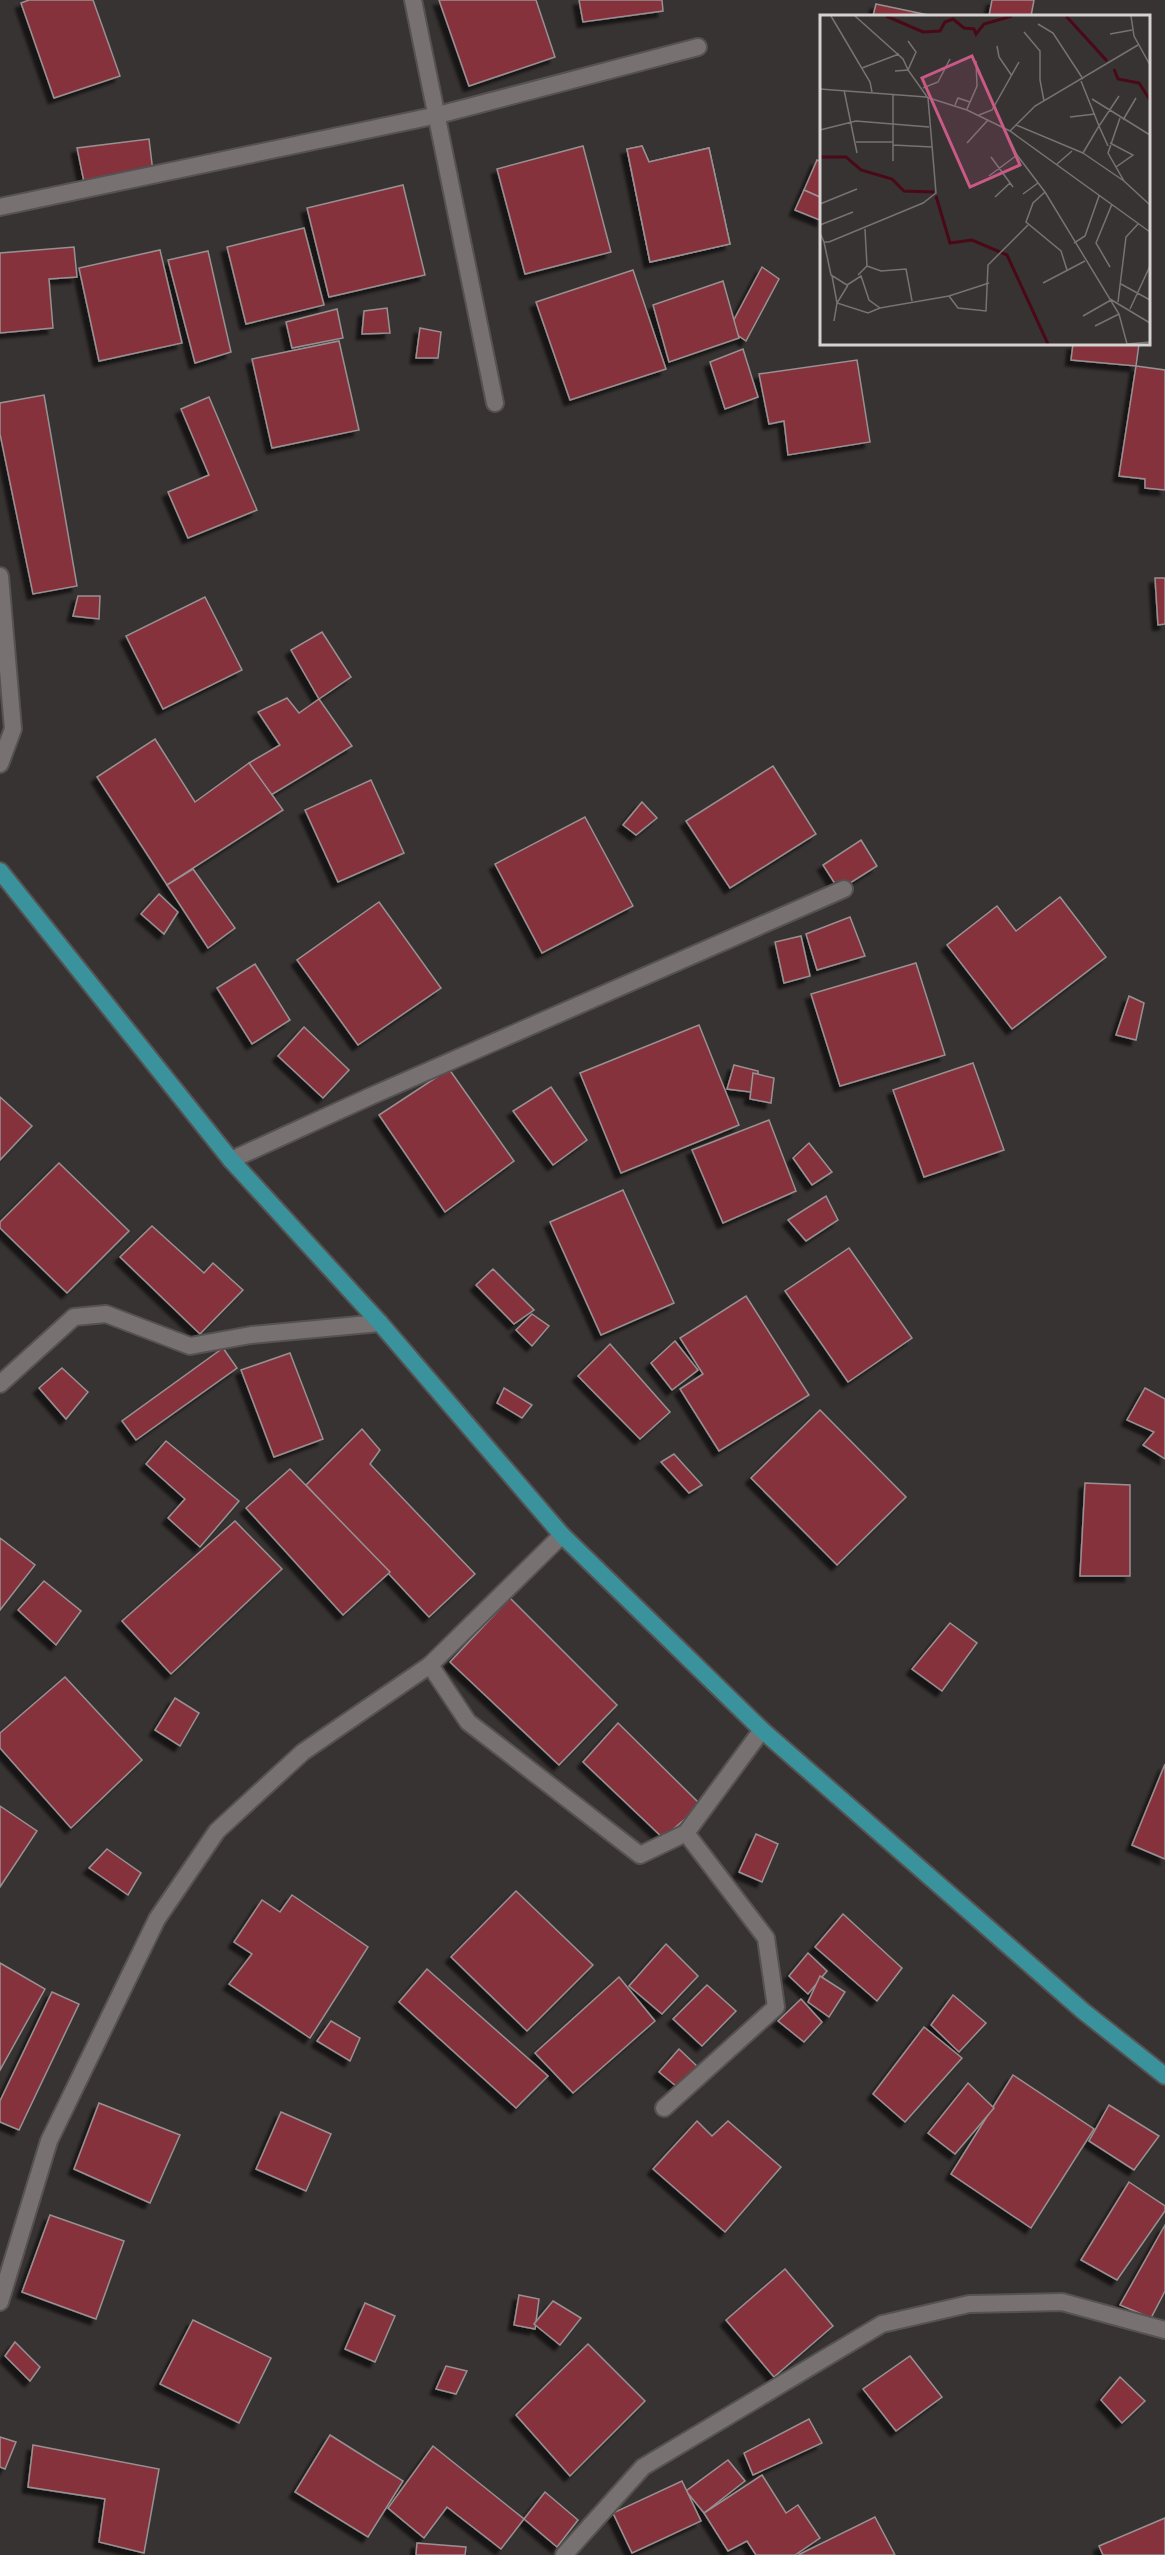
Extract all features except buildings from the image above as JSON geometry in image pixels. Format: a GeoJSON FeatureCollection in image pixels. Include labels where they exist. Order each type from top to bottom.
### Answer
{"type":"FeatureCollection","features":[{"type":"Feature","properties":{"kind":"highway"},"geometry":{"type":"LineString","coordinates":[[0,871],[231,1160],[380,1323],[562,1535],[762,1730],[1083,2011],[1165,2076]]}},
{"type":"Feature","properties":{"kind":"street"},"geometry":{"type":"LineString","coordinates":[[413,0],[495,403]]}},
{"type":"Feature","properties":{"kind":"street"},"geometry":{"type":"LineString","coordinates":[[0,207],[438,115],[698,47]]}},
{"type":"Feature","properties":{"kind":"street"},"geometry":{"type":"LineString","coordinates":[[0,576],[12,729],[0,764]]}},
{"type":"Feature","properties":{"kind":"street"},"geometry":{"type":"LineString","coordinates":[[231,1160],[371,1096],[844,889]]}},
{"type":"Feature","properties":{"kind":"street"},"geometry":{"type":"LineString","coordinates":[[0,1384],[74,1317],[106,1314],[190,1346],[251,1335],[380,1323]]}},
{"type":"Feature","properties":{"kind":"street"},"geometry":{"type":"LineString","coordinates":[[0,2302],[48,2141],[157,1919],[217,1830],[303,1752],[430,1665],[562,1535]]}},
{"type":"Feature","properties":{"kind":"street"},"geometry":{"type":"LineString","coordinates":[[430,1665],[468,1722],[640,1856],[686,1833],[762,1730]]}},
{"type":"Feature","properties":{"kind":"street"},"geometry":{"type":"LineString","coordinates":[[664,2108],[776,2007],[766,1938],[686,1833]]}},
{"type":"Feature","properties":{"kind":"street"},"geometry":{"type":"LineString","coordinates":[[564,2555],[643,2467],[882,2324],[969,2304],[1062,2302],[1165,2330]]}}]}
